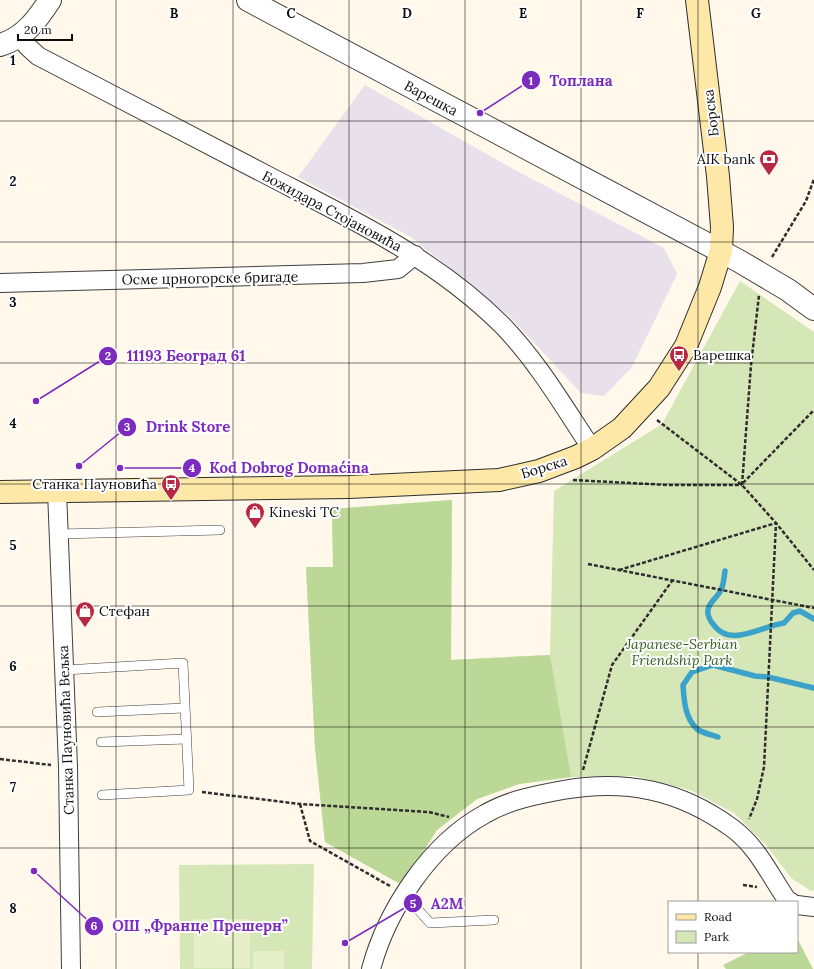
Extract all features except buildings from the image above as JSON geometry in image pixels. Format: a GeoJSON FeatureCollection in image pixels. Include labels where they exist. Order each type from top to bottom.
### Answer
{"type":"FeatureCollection","features":[{"type":"Feature","properties":{"kind":"main road","name":"Борска"},"geometry":{"type":"LineString","coordinates":[[0,492],[349,487],[499,480],[546,468],[576,457],[592,449],[622,428],[659,388],[686,346],[699,318],[721,251],[722,227],[718,181],[696,0]]}},
{"type":"Feature","properties":{"kind":"street"},"geometry":{"type":"LineString","coordinates":[[0,45],[21,36],[40,16],[50,0]]}},
{"type":"Feature","properties":{"kind":"street","name":"Варешка"},"geometry":{"type":"LineString","coordinates":[[248,0],[721,251],[788,290],[814,309]]}},
{"type":"Feature","properties":{"kind":"street","name":"Божидара Стојановића"},"geometry":{"type":"LineString","coordinates":[[21,36],[27,46],[38,56],[353,220],[415,255],[456,285],[502,325],[543,375],[592,449]]}},
{"type":"Feature","properties":{"kind":"street","name":"Осме црногорске бригаде"},"geometry":{"type":"LineString","coordinates":[[0,283],[363,273],[398,269],[415,255]]}},
{"type":"Feature","properties":{"kind":"street","name":"Станка Пауновића Вељка"},"geometry":{"type":"LineString","coordinates":[[57,491],[68,767],[71,969]]}},
{"type":"Feature","properties":{"kind":"street"},"geometry":{"type":"LineString","coordinates":[[372,969],[386,928],[405,895],[426,864],[453,835],[471,822],[504,804],[526,797],[578,788],[623,786],[666,794],[702,809],[733,829],[748,842],[769,870],[789,901]]}},
{"type":"Feature","properties":{"kind":"street"},"geometry":{"type":"LineString","coordinates":[[798,904],[814,907]]}},
{"type":"Feature","properties":{"kind":"lane"},"geometry":{"type":"LineString","coordinates":[[59,534],[220,530]]}},
{"type":"Feature","properties":{"kind":"lane"},"geometry":{"type":"LineString","coordinates":[[65,670],[182,663],[189,790],[102,795]]}},
{"type":"Feature","properties":{"kind":"lane"},"geometry":{"type":"LineString","coordinates":[[97,712],[184,708]]}},
{"type":"Feature","properties":{"kind":"lane"},"geometry":{"type":"LineString","coordinates":[[101,742],[186,739]]}},
{"type":"Feature","properties":{"kind":"lane"},"geometry":{"type":"LineString","coordinates":[[405,895],[430,923],[494,920]]}},
{"type":"Feature","properties":{"kind":"path"},"geometry":{"type":"LineString","coordinates":[[742,485],[751,365],[761,274],[806,202],[814,179]]}},
{"type":"Feature","properties":{"kind":"path"},"geometry":{"type":"LineString","coordinates":[[641,408],[742,485],[776,523],[814,570]]}},
{"type":"Feature","properties":{"kind":"path"},"geometry":{"type":"LineString","coordinates":[[742,485],[744,481],[814,410]]}},
{"type":"Feature","properties":{"kind":"path"},"geometry":{"type":"LineString","coordinates":[[566,480],[668,485],[742,485]]}},
{"type":"Feature","properties":{"kind":"path"},"geometry":{"type":"LineString","coordinates":[[618,570],[776,523]]}},
{"type":"Feature","properties":{"kind":"path"},"geometry":{"type":"LineString","coordinates":[[740,835],[751,816],[757,800],[764,767],[776,523]]}},
{"type":"Feature","properties":{"kind":"path"},"geometry":{"type":"LineString","coordinates":[[588,564],[814,608]]}},
{"type":"Feature","properties":{"kind":"path"},"geometry":{"type":"LineString","coordinates":[[578,788],[612,665],[672,581]]}},
{"type":"Feature","properties":{"kind":"path"},"geometry":{"type":"LineString","coordinates":[[0,759],[68,767]]}},
{"type":"Feature","properties":{"kind":"path"},"geometry":{"type":"LineString","coordinates":[[189,790],[300,804],[429,812]]}},
{"type":"Feature","properties":{"kind":"path"},"geometry":{"type":"LineString","coordinates":[[300,804],[310,841],[405,895]]}},
{"type":"Feature","properties":{"kind":"shaded area"},"geometry":{"type":"Polygon","coordinates":[[[365,85],[513,169],[664,248],[677,274],[632,367],[604,396],[581,393],[509,316],[411,237],[298,177],[365,85]]]}},
{"type":"Feature","properties":{"kind":"green space","name":"Japanese-Serbian Friendship Park"},"geometry":{"type":"Polygon","coordinates":[[[740,281],[814,332],[814,890],[811,891],[791,878],[766,845],[734,813],[690,790],[634,776],[571,777],[519,784],[477,799],[437,830],[402,885],[325,842],[315,748],[306,567],[333,567],[332,509],[452,500],[451,660],[550,655],[554,491],[662,424],[740,281]]]}},
{"type":"Feature","properties":{"kind":"green space"},"geometry":{"type":"Polygon","coordinates":[[[452,500],[451,660],[550,655],[571,777],[519,784],[477,799],[437,830],[402,885],[325,842],[315,748],[306,567],[333,567],[332,509],[452,500]]]}},
{"type":"Feature","properties":{"kind":"green space"},"geometry":{"type":"Polygon","coordinates":[[[314,864],[312,969],[180,969],[179,865],[314,864]]]}},
{"type":"Feature","properties":{"kind":"green space"},"geometry":{"type":"Polygon","coordinates":[[[194,919],[250,919],[250,968],[194,968],[194,919]]]}},
{"type":"Feature","properties":{"kind":"green space"},"geometry":{"type":"Polygon","coordinates":[[[798,940],[813,969],[726,969],[723,965],[747,953],[798,953],[798,940]]]}},
{"type":"Feature","properties":{"kind":"green space"},"geometry":{"type":"Polygon","coordinates":[[[253,951],[284,951],[284,969],[253,969],[253,951]]]}},
{"type":"Feature","properties":{"kind":"waterway"},"geometry":{"type":"LineString","coordinates":[[725,571],[720,593],[710,604],[708,612],[711,621],[720,631],[728,635],[746,634],[784,623],[793,613],[800,611],[814,619]]}},
{"type":"Feature","properties":{"kind":"waterway"},"geometry":{"type":"LineString","coordinates":[[718,737],[704,733],[697,729],[690,720],[685,703],[683,685],[692,672],[713,665],[755,676],[768,677],[814,688]]}},
{"type":"Feature","properties":{"kind":"place","name":"Топлана"},"geometry":{"type":"Point","coordinates":[480,113]}},
{"type":"Feature","properties":{"kind":"place","name":"AIK bank"},"geometry":{"type":"Point","coordinates":[769,176]}},
{"type":"Feature","properties":{"kind":"place","name":"Варешка"},"geometry":{"type":"Point","coordinates":[679,372]}},
{"type":"Feature","properties":{"kind":"place","name":"11193 Београд 61"},"geometry":{"type":"Point","coordinates":[36,401]}},
{"type":"Feature","properties":{"kind":"place","name":"Drink Store"},"geometry":{"type":"Point","coordinates":[79,466]}},
{"type":"Feature","properties":{"kind":"place","name":"Kod Dobrog Domaćina"},"geometry":{"type":"Point","coordinates":[120,468]}},
{"type":"Feature","properties":{"kind":"place","name":"Станка Пауновића"},"geometry":{"type":"Point","coordinates":[171,501]}},
{"type":"Feature","properties":{"kind":"place","name":"Kineski TC"},"geometry":{"type":"Point","coordinates":[255,529]}},
{"type":"Feature","properties":{"kind":"place","name":"Стефан"},"geometry":{"type":"Point","coordinates":[85,628]}},
{"type":"Feature","properties":{"kind":"place","name":"ОШ „Франце Прешерн”"},"geometry":{"type":"Point","coordinates":[34,871]}},
{"type":"Feature","properties":{"kind":"place","name":"A2M"},"geometry":{"type":"Point","coordinates":[345,943]}}]}
